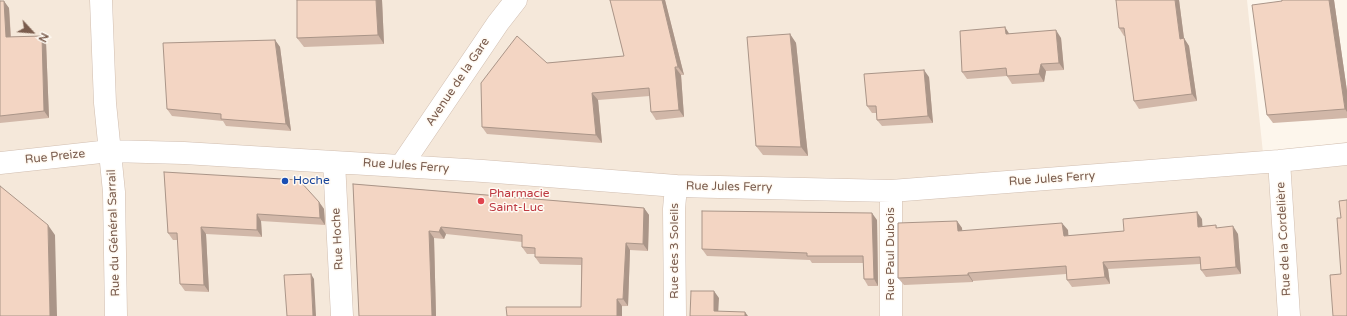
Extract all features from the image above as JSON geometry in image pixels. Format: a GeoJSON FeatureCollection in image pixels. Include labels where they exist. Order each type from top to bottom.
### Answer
{"type":"FeatureCollection","features":[{"type":"Feature","properties":{"kind":"street","name":"Rue du Général Sarrail"},"geometry":{"type":"LineString","coordinates":[[101,0],[105,103],[114,192],[116,316]]}},
{"type":"Feature","properties":{"kind":"street","name":"Avenue de la Gare"},"geometry":{"type":"LineString","coordinates":[[401,166],[498,23],[516,0]]}},
{"type":"Feature","properties":{"kind":"street","name":"Rue Jules Ferry"},"geometry":{"type":"LineString","coordinates":[[110,151],[184,153],[401,166],[676,186],[891,191],[1279,161],[1347,154]]}},
{"type":"Feature","properties":{"kind":"street","name":"Rue Preize"},"geometry":{"type":"LineString","coordinates":[[0,163],[110,151]]}},
{"type":"Feature","properties":{"kind":"street","name":"Rue de la Cordelière"},"geometry":{"type":"LineString","coordinates":[[1279,161],[1289,316]]}},
{"type":"Feature","properties":{"kind":"street","name":"Rue Hoche"},"geometry":{"type":"LineString","coordinates":[[334,162],[342,316]]}},
{"type":"Feature","properties":{"kind":"street","name":"Rue des 3 Soleils"},"geometry":{"type":"LineString","coordinates":[[675,316],[674,209],[676,186]]}},
{"type":"Feature","properties":{"kind":"street","name":"Rue Paul Dubois"},"geometry":{"type":"LineString","coordinates":[[891,191],[891,316]]}},
{"type":"Feature","properties":{"kind":"shaded area"},"geometry":{"type":"Polygon","coordinates":[[[0,0],[1247,0],[1263,153],[1347,142],[1347,316],[0,316],[0,0]]]}},
{"type":"Feature","properties":{"kind":"building"},"geometry":{"type":"Polygon","coordinates":[[[297,0],[376,0],[378,35],[297,38],[297,0]]]}},
{"type":"Feature","properties":{"kind":"building"},"geometry":{"type":"Polygon","coordinates":[[[610,0],[662,0],[678,67],[675,67],[679,110],[651,112],[649,88],[592,93],[596,135],[482,127],[481,83],[517,36],[547,63],[624,56],[610,0]]]}},
{"type":"Feature","properties":{"kind":"building"},"geometry":{"type":"Polygon","coordinates":[[[1116,0],[1175,0],[1180,39],[1184,38],[1192,94],[1134,101],[1124,28],[1119,28],[1116,0]]]}},
{"type":"Feature","properties":{"kind":"building"},"geometry":{"type":"Polygon","coordinates":[[[1282,0],[1329,0],[1345,109],[1267,115],[1252,5],[1282,0]]]}},
{"type":"Feature","properties":{"kind":"building"},"geometry":{"type":"Polygon","coordinates":[[[0,1],[4,1],[6,37],[42,36],[44,111],[0,116],[0,1]]]}},
{"type":"Feature","properties":{"kind":"building"},"geometry":{"type":"Polygon","coordinates":[[[1005,27],[1006,34],[1056,30],[1059,63],[1041,64],[1039,74],[1007,76],[1006,68],[962,72],[960,31],[1005,27]]]}},
{"type":"Feature","properties":{"kind":"building"},"geometry":{"type":"Polygon","coordinates":[[[790,34],[801,147],[756,146],[747,37],[790,34]]]}},
{"type":"Feature","properties":{"kind":"building"},"geometry":{"type":"Polygon","coordinates":[[[275,40],[286,124],[221,119],[221,114],[167,109],[163,43],[275,40]]]}},
{"type":"Feature","properties":{"kind":"building"},"geometry":{"type":"Polygon","coordinates":[[[924,70],[928,116],[877,120],[876,106],[867,106],[864,74],[924,70]]]}},
{"type":"Feature","properties":{"kind":"building"},"geometry":{"type":"Polygon","coordinates":[[[164,172],[299,180],[319,202],[320,218],[257,214],[257,230],[201,227],[204,285],[180,284],[177,233],[168,233],[164,172]]]}},
{"type":"Feature","properties":{"kind":"building"},"geometry":{"type":"Polygon","coordinates":[[[353,184],[644,208],[643,244],[626,243],[623,299],[617,299],[617,316],[507,316],[506,307],[581,307],[582,258],[535,257],[535,248],[522,247],[522,235],[441,227],[439,232],[429,231],[432,316],[359,316],[353,184]]]}},
{"type":"Feature","properties":{"kind":"building"},"geometry":{"type":"Polygon","coordinates":[[[0,186],[48,225],[50,316],[0,316],[0,186]]]}},
{"type":"Feature","properties":{"kind":"building"},"geometry":{"type":"Polygon","coordinates":[[[1347,200],[1347,316],[1333,316],[1330,275],[1341,274],[1337,218],[1341,218],[1339,201],[1347,200]]]}},
{"type":"Feature","properties":{"kind":"building"},"geometry":{"type":"Polygon","coordinates":[[[702,211],[872,213],[874,279],[864,279],[863,256],[807,256],[807,253],[702,249],[702,211]]]}},
{"type":"Feature","properties":{"kind":"building"},"geometry":{"type":"Polygon","coordinates":[[[1197,212],[1198,227],[1216,225],[1216,228],[1233,226],[1236,267],[1201,270],[1200,257],[1103,262],[1105,277],[1067,280],[1066,266],[968,273],[968,275],[898,278],[898,223],[957,221],[958,231],[1062,223],[1064,236],[1124,231],[1123,219],[1197,212]]]}},
{"type":"Feature","properties":{"kind":"building"},"geometry":{"type":"Polygon","coordinates":[[[311,274],[313,316],[287,316],[284,275],[311,274]]]}},
{"type":"Feature","properties":{"kind":"building"},"geometry":{"type":"Polygon","coordinates":[[[691,291],[714,291],[714,311],[745,312],[745,316],[690,316],[691,291]]]}},
{"type":"Feature","properties":{"kind":"place","name":"Hoche"},"geometry":{"type":"Point","coordinates":[285,181]}},
{"type":"Feature","properties":{"kind":"place","name":"Pharmacie Saint-Luc"},"geometry":{"type":"Point","coordinates":[481,201]}}]}
